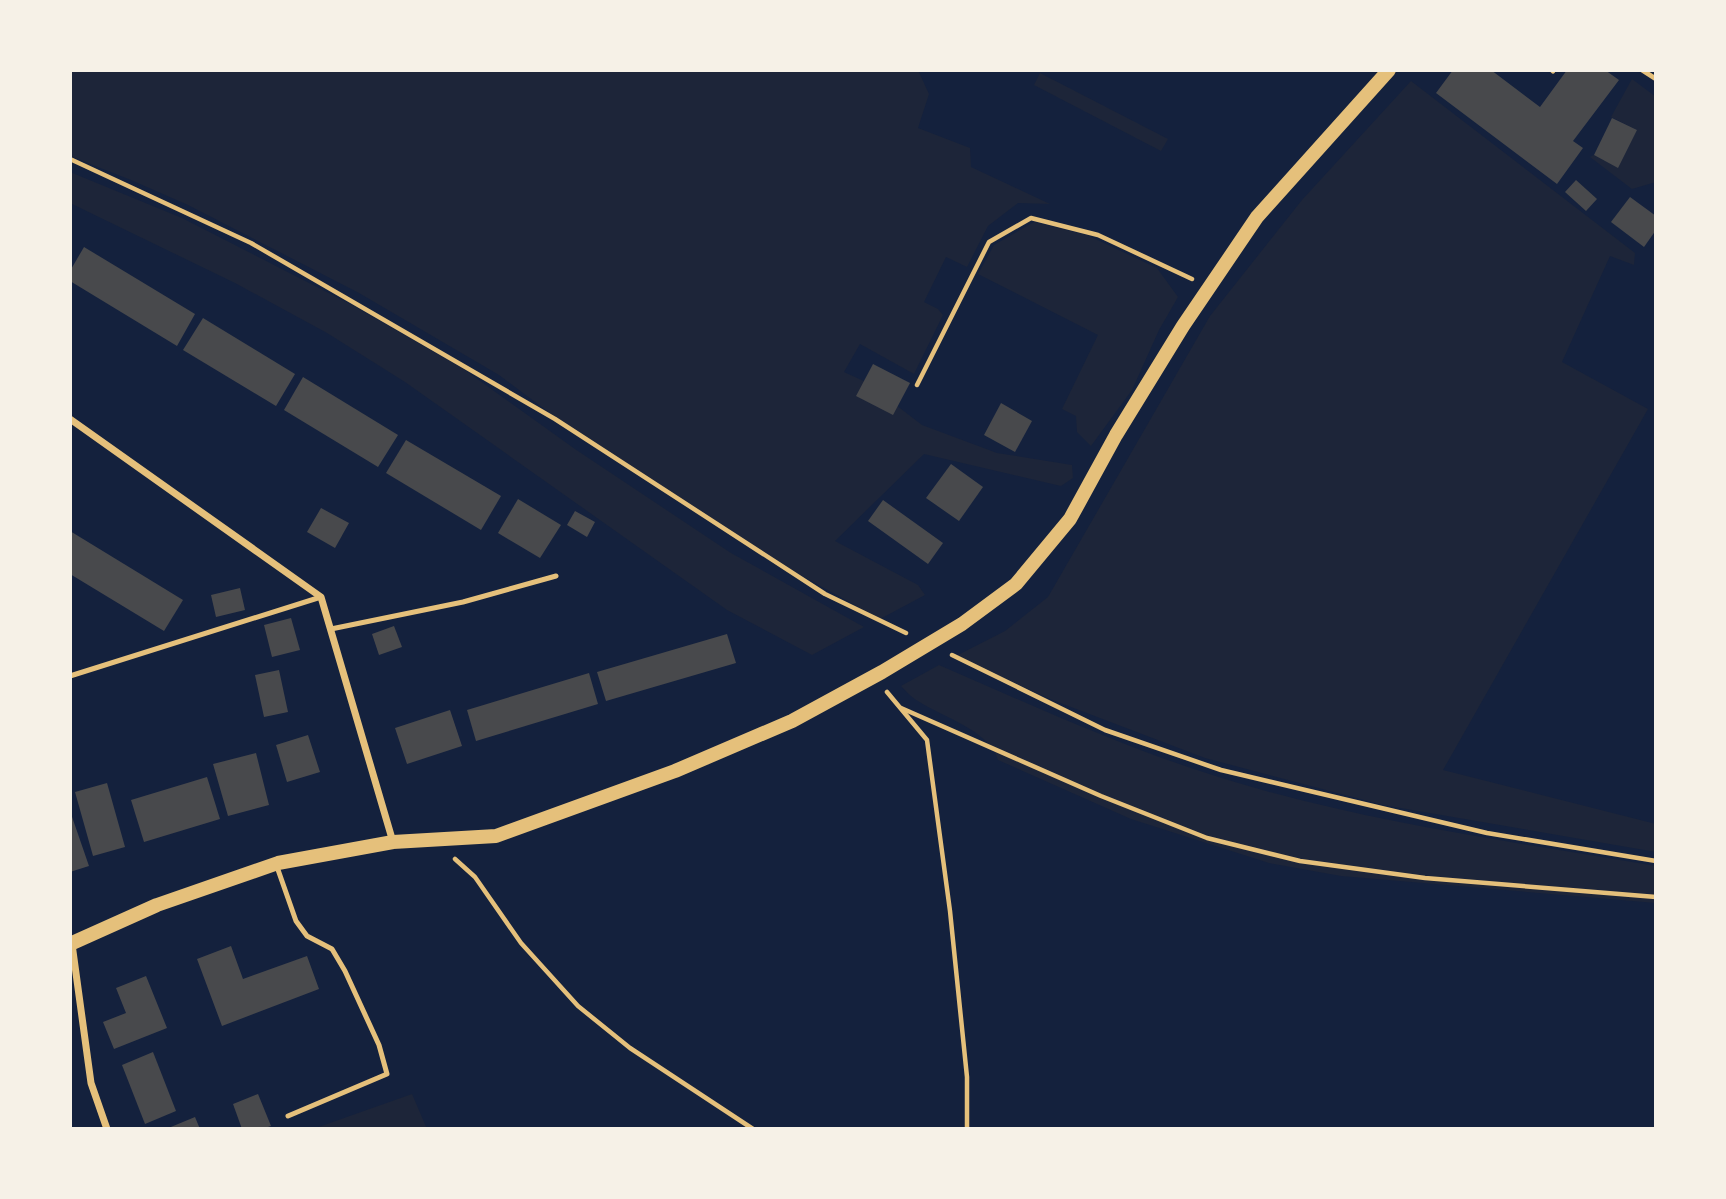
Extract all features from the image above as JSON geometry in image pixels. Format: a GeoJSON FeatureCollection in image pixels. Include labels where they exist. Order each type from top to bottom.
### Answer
{"type":"FeatureCollection","features":[{"type":"Feature","properties":{"kind":"main road"},"geometry":{"type":"LineString","coordinates":[[71,944],[158,905],[276,864],[394,842],[496,836],[649,780],[792,721],[962,624],[1016,584],[1070,519],[1116,435],[1209,286],[1257,217],[1389,70]]}},
{"type":"Feature","properties":{"kind":"street"},"geometry":{"type":"LineString","coordinates":[[70,419],[321,597],[394,842]]}},
{"type":"Feature","properties":{"kind":"street"},"geometry":{"type":"LineString","coordinates":[[71,944],[91,1083],[107,1129]]}},
{"type":"Feature","properties":{"kind":"lane"},"geometry":{"type":"LineString","coordinates":[[1642,70],[1656,79]]}},
{"type":"Feature","properties":{"kind":"lane"},"geometry":{"type":"LineString","coordinates":[[331,629],[463,602],[556,576]]}},
{"type":"Feature","properties":{"kind":"lane"},"geometry":{"type":"LineString","coordinates":[[70,676],[321,597]]}},
{"type":"Feature","properties":{"kind":"lane"},"geometry":{"type":"LineString","coordinates":[[276,864],[296,920],[307,936],[332,949],[345,971],[379,1045],[387,1074],[288,1116]]}},
{"type":"Feature","properties":{"kind":"path"},"geometry":{"type":"LineString","coordinates":[[70,159],[251,243],[555,419],[825,594],[912,636]]}},
{"type":"Feature","properties":{"kind":"path"},"geometry":{"type":"LineString","coordinates":[[917,385],[989,242],[1031,218],[1098,236],[1209,286]]}},
{"type":"Feature","properties":{"kind":"path"},"geometry":{"type":"LineString","coordinates":[[949,654],[1105,730],[1221,770],[1487,833],[1656,861]]}},
{"type":"Feature","properties":{"kind":"path"},"geometry":{"type":"LineString","coordinates":[[878,674],[901,708],[928,740],[967,1077],[967,1129]]}},
{"type":"Feature","properties":{"kind":"path"},"geometry":{"type":"LineString","coordinates":[[901,708],[1101,796],[1207,838],[1300,860],[1425,878],[1613,896],[1656,897]]}},
{"type":"Feature","properties":{"kind":"path"},"geometry":{"type":"LineString","coordinates":[[433,839],[475,877],[521,943],[578,1006],[630,1048],[753,1129]]}},
{"type":"Feature","properties":{"kind":"shaded area"},"geometry":{"type":"Polygon","coordinates":[[[70,70],[918,70],[929,94],[918,128],[970,148],[971,167],[1050,204],[1018,203],[988,226],[967,267],[946,257],[924,302],[938,309],[943,315],[914,374],[860,344],[844,372],[866,382],[922,425],[997,453],[1072,465],[1073,478],[1061,486],[924,454],[835,541],[918,585],[925,595],[880,619],[739,541],[582,437],[499,375],[359,293],[188,205],[70,156],[70,70]]]}},
{"type":"Feature","properties":{"kind":"shaded area"},"geometry":{"type":"Polygon","coordinates":[[[1040,73],[1168,139],[1161,151],[1034,85],[1040,73]]]}},
{"type":"Feature","properties":{"kind":"shaded area"},"geometry":{"type":"Polygon","coordinates":[[[1632,79],[1656,97],[1656,182],[1632,189],[1590,157],[1594,155],[1617,167],[1637,130],[1611,117],[1632,79]]]}},
{"type":"Feature","properties":{"kind":"shaded area"},"geometry":{"type":"Polygon","coordinates":[[[1411,81],[1635,253],[1634,265],[1610,256],[1562,362],[1648,409],[1443,770],[1656,824],[1656,852],[1383,805],[1205,758],[1050,699],[956,656],[1005,631],[1048,597],[1210,316],[1302,200],[1411,81]]]}},
{"type":"Feature","properties":{"kind":"shaded area"},"geometry":{"type":"Polygon","coordinates":[[[70,172],[182,218],[352,305],[462,368],[575,449],[731,553],[864,627],[812,655],[727,610],[405,382],[327,333],[235,283],[70,203],[70,172]]]}},
{"type":"Feature","properties":{"kind":"shaded area"},"geometry":{"type":"Polygon","coordinates":[[[1034,222],[1087,235],[1157,268],[1178,297],[1159,330],[1132,390],[1091,446],[1077,432],[1076,416],[1062,409],[1098,335],[978,274],[994,245],[1034,222]]]}},
{"type":"Feature","properties":{"kind":"shaded area"},"geometry":{"type":"Polygon","coordinates":[[[939,665],[1134,747],[1256,788],[1369,816],[1656,866],[1656,903],[1341,876],[1269,863],[1131,819],[998,760],[985,740],[975,732],[916,700],[901,686],[939,665]]]}},
{"type":"Feature","properties":{"kind":"shaded area"},"geometry":{"type":"Polygon","coordinates":[[[412,1094],[427,1129],[313,1129],[412,1094]]]}},
{"type":"Feature","properties":{"kind":"building"},"geometry":{"type":"Polygon","coordinates":[[[1453,70],[1491,70],[1540,107],[1567,70],[1605,70],[1619,80],[1573,141],[1583,148],[1557,184],[1436,93],[1453,70]]]}},
{"type":"Feature","properties":{"kind":"building"},"geometry":{"type":"Polygon","coordinates":[[[1612,118],[1637,130],[1618,168],[1594,155],[1612,118]]]}},
{"type":"Feature","properties":{"kind":"building"},"geometry":{"type":"Polygon","coordinates":[[[1576,180],[1597,199],[1586,211],[1565,192],[1576,180]]]}},
{"type":"Feature","properties":{"kind":"building"},"geometry":{"type":"Polygon","coordinates":[[[1630,197],[1656,216],[1656,230],[1644,247],[1611,222],[1630,197]]]}},
{"type":"Feature","properties":{"kind":"building"},"geometry":{"type":"Polygon","coordinates":[[[84,247],[195,314],[177,346],[70,281],[70,271],[84,247]]]}},
{"type":"Feature","properties":{"kind":"building"},"geometry":{"type":"Polygon","coordinates":[[[203,318],[295,374],[276,406],[183,350],[203,318]]]}},
{"type":"Feature","properties":{"kind":"building"},"geometry":{"type":"Polygon","coordinates":[[[873,364],[910,383],[893,415],[856,396],[873,364]]]}},
{"type":"Feature","properties":{"kind":"building"},"geometry":{"type":"Polygon","coordinates":[[[303,377],[398,435],[378,467],[284,410],[303,377]]]}},
{"type":"Feature","properties":{"kind":"building"},"geometry":{"type":"Polygon","coordinates":[[[1001,403],[1032,421],[1015,452],[984,435],[1001,403]]]}},
{"type":"Feature","properties":{"kind":"building"},"geometry":{"type":"Polygon","coordinates":[[[406,440],[501,496],[481,530],[386,473],[406,440]]]}},
{"type":"Feature","properties":{"kind":"building"},"geometry":{"type":"Polygon","coordinates":[[[951,464],[983,487],[959,521],[926,498],[951,464]]]}},
{"type":"Feature","properties":{"kind":"building"},"geometry":{"type":"Polygon","coordinates":[[[518,499],[561,525],[540,558],[498,533],[518,499]]]}},
{"type":"Feature","properties":{"kind":"building"},"geometry":{"type":"Polygon","coordinates":[[[883,500],[943,543],[928,564],[868,521],[883,500]]]}},
{"type":"Feature","properties":{"kind":"building"},"geometry":{"type":"Polygon","coordinates":[[[321,508],[349,523],[335,548],[307,532],[321,508]]]}},
{"type":"Feature","properties":{"kind":"building"},"geometry":{"type":"Polygon","coordinates":[[[575,511],[595,522],[587,537],[567,525],[575,511]]]}},
{"type":"Feature","properties":{"kind":"building"},"geometry":{"type":"Polygon","coordinates":[[[70,531],[183,600],[164,631],[70,574],[70,531]]]}},
{"type":"Feature","properties":{"kind":"building"},"geometry":{"type":"Polygon","coordinates":[[[240,588],[245,610],[216,617],[211,595],[240,588]]]}},
{"type":"Feature","properties":{"kind":"building"},"geometry":{"type":"Polygon","coordinates":[[[291,618],[300,650],[272,657],[264,625],[291,618]]]}},
{"type":"Feature","properties":{"kind":"building"},"geometry":{"type":"Polygon","coordinates":[[[394,626],[402,647],[379,655],[372,634],[394,626]]]}},
{"type":"Feature","properties":{"kind":"building"},"geometry":{"type":"Polygon","coordinates":[[[727,634],[736,663],[606,701],[597,672],[727,634]]]}},
{"type":"Feature","properties":{"kind":"building"},"geometry":{"type":"Polygon","coordinates":[[[279,670],[288,712],[264,717],[255,675],[279,670]]]}},
{"type":"Feature","properties":{"kind":"building"},"geometry":{"type":"Polygon","coordinates":[[[589,673],[598,704],[476,741],[467,710],[589,673]]]}},
{"type":"Feature","properties":{"kind":"building"},"geometry":{"type":"Polygon","coordinates":[[[450,710],[462,746],[407,764],[395,728],[450,710]]]}},
{"type":"Feature","properties":{"kind":"building"},"geometry":{"type":"Polygon","coordinates":[[[308,735],[320,772],[287,782],[276,745],[308,735]]]}},
{"type":"Feature","properties":{"kind":"building"},"geometry":{"type":"Polygon","coordinates":[[[256,753],[269,805],[228,816],[213,764],[256,753]]]}},
{"type":"Feature","properties":{"kind":"building"},"geometry":{"type":"Polygon","coordinates":[[[207,777],[220,819],[144,842],[131,800],[207,777]]]}},
{"type":"Feature","properties":{"kind":"building"},"geometry":{"type":"Polygon","coordinates":[[[107,783],[125,847],[93,856],[75,792],[107,783]]]}},
{"type":"Feature","properties":{"kind":"building"},"geometry":{"type":"Polygon","coordinates":[[[70,811],[89,866],[70,872],[70,811]]]}},
{"type":"Feature","properties":{"kind":"building"},"geometry":{"type":"Polygon","coordinates":[[[231,946],[243,979],[307,956],[319,989],[222,1026],[197,959],[231,946]]]}},
{"type":"Feature","properties":{"kind":"building"},"geometry":{"type":"Polygon","coordinates":[[[146,976],[167,1028],[114,1049],[103,1022],[126,1013],[116,988],[146,976]]]}},
{"type":"Feature","properties":{"kind":"building"},"geometry":{"type":"Polygon","coordinates":[[[153,1052],[176,1111],[145,1124],[122,1065],[153,1052]]]}},
{"type":"Feature","properties":{"kind":"building"},"geometry":{"type":"Polygon","coordinates":[[[258,1094],[271,1126],[242,1129],[233,1104],[258,1094]]]}},
{"type":"Feature","properties":{"kind":"building"},"geometry":{"type":"Polygon","coordinates":[[[195,1117],[200,1129],[166,1129],[195,1117]]]}}]}
